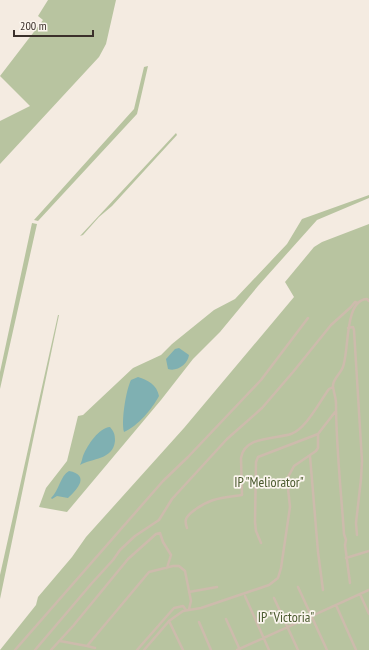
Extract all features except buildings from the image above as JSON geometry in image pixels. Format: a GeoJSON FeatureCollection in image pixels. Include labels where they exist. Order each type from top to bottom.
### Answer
{"type":"FeatureCollection","features":[{"type":"Feature","properties":{"kind":"street"},"geometry":{"type":"LineString","coordinates":[[350,583],[346,558],[335,412],[336,402],[333,387],[334,381],[342,370],[352,311],[363,299],[367,299],[369,301]]}},
{"type":"Feature","properties":{"kind":"street"},"geometry":{"type":"LineString","coordinates":[[35,650],[120,550],[135,536],[159,520],[172,499],[227,439],[262,408],[331,325],[355,302],[358,304]]}},
{"type":"Feature","properties":{"kind":"street"},"geometry":{"type":"LineString","coordinates":[[15,650],[163,481],[188,457],[261,380],[308,318]]}},
{"type":"Feature","properties":{"kind":"street"},"geometry":{"type":"LineString","coordinates":[[348,328],[353,327],[354,330],[362,461],[362,479],[356,523],[357,535]]}},
{"type":"Feature","properties":{"kind":"street"},"geometry":{"type":"LineString","coordinates":[[187,528],[185,521],[187,516],[203,503],[216,498],[242,495],[241,458],[245,448],[261,440],[291,434],[298,431],[329,389],[333,387]]}},
{"type":"Feature","properties":{"kind":"street"},"geometry":{"type":"LineString","coordinates":[[261,544],[256,531],[255,522],[256,462],[258,457],[318,434],[335,412]]}},
{"type":"Feature","properties":{"kind":"street"},"geometry":{"type":"LineString","coordinates":[[144,650],[169,621],[178,614],[187,610],[201,608],[269,585],[278,578],[281,568],[290,503],[287,479],[294,466],[316,451],[318,448],[318,434]]}},
{"type":"Feature","properties":{"kind":"street"},"geometry":{"type":"LineString","coordinates":[[310,456],[318,552],[321,564],[323,590]]}},
{"type":"Feature","properties":{"kind":"street"},"geometry":{"type":"LineString","coordinates":[[50,650],[128,559],[160,532],[163,542],[171,555],[167,568]]}},
{"type":"Feature","properties":{"kind":"street"},"geometry":{"type":"LineString","coordinates":[[346,558],[369,551]]}},
{"type":"Feature","properties":{"kind":"street"},"geometry":{"type":"LineString","coordinates":[[87,646],[149,572],[173,566],[179,566],[185,571],[191,601],[187,610]]}},
{"type":"Feature","properties":{"kind":"street"},"geometry":{"type":"LineString","coordinates":[[189,592],[218,586]]}},
{"type":"Feature","properties":{"kind":"street"},"geometry":{"type":"LineString","coordinates":[[298,587],[327,650]]}},
{"type":"Feature","properties":{"kind":"street"},"geometry":{"type":"LineString","coordinates":[[226,619],[239,650],[369,590]]}},
{"type":"Feature","properties":{"kind":"street"},"geometry":{"type":"LineString","coordinates":[[360,594],[369,614]]}},
{"type":"Feature","properties":{"kind":"street"},"geometry":{"type":"LineString","coordinates":[[245,596],[269,650]]}},
{"type":"Feature","properties":{"kind":"street"},"geometry":{"type":"LineString","coordinates":[[274,598],[298,650]]}},
{"type":"Feature","properties":{"kind":"street"},"geometry":{"type":"LineString","coordinates":[[137,650],[174,608],[182,606],[187,610]]}},
{"type":"Feature","properties":{"kind":"street"},"geometry":{"type":"LineString","coordinates":[[336,606],[356,650]]}},
{"type":"Feature","properties":{"kind":"street"},"geometry":{"type":"LineString","coordinates":[[169,621],[183,650]]}},
{"type":"Feature","properties":{"kind":"street"},"geometry":{"type":"LineString","coordinates":[[199,622],[211,650]]}},
{"type":"Feature","properties":{"kind":"street"},"geometry":{"type":"LineString","coordinates":[[59,641],[95,648]]}},
{"type":"Feature","properties":{"kind":"green space"},"geometry":{"type":"Polygon","coordinates":[[[48,0],[116,0],[106,44],[99,57],[0,164],[0,121],[30,106],[0,76],[43,20],[38,16],[48,0]]]}},
{"type":"Feature","properties":{"kind":"green space"},"geometry":{"type":"Polygon","coordinates":[[[148,66],[137,114],[38,221],[34,220],[134,109],[144,67],[148,66]]]}},
{"type":"Feature","properties":{"kind":"green space"},"geometry":{"type":"Polygon","coordinates":[[[176,133],[177,135],[112,206],[99,217],[83,235],[80,236],[176,133]]]}},
{"type":"Feature","properties":{"kind":"green space"},"geometry":{"type":"Polygon","coordinates":[[[369,195],[369,198],[317,220],[258,286],[220,332],[193,359],[161,400],[67,512],[39,507],[46,488],[67,461],[78,416],[83,415],[133,368],[161,355],[172,344],[214,310],[235,299],[287,244],[302,219],[369,195]]]}},
{"type":"Feature","properties":{"kind":"green space"},"geometry":{"type":"Polygon","coordinates":[[[32,223],[37,224],[0,389],[0,372],[32,223]]]}},
{"type":"Feature","properties":{"kind":"green space","name":"IP \"Meliorator\""},"geometry":{"type":"Polygon","coordinates":[[[369,224],[369,650],[0,650],[36,605],[38,597],[72,557],[86,537],[184,428],[294,297],[285,282],[314,247],[322,242],[369,224]]]}},
{"type":"Feature","properties":{"kind":"green space"},"geometry":{"type":"Polygon","coordinates":[[[59,315],[0,599],[0,575],[59,315]]]}},
{"type":"Feature","properties":{"kind":"water"},"geometry":{"type":"Polygon","coordinates":[[[179,348],[189,355],[187,361],[178,368],[171,370],[168,369],[166,359],[175,349],[179,348]]]}},
{"type":"Feature","properties":{"kind":"water"},"geometry":{"type":"Polygon","coordinates":[[[138,377],[152,384],[159,396],[144,417],[124,432],[124,406],[127,391],[131,380],[138,377]]]}},
{"type":"Feature","properties":{"kind":"water"},"geometry":{"type":"Polygon","coordinates":[[[110,427],[114,433],[115,441],[110,452],[101,458],[80,465],[85,451],[94,437],[102,430],[110,427]]]}},
{"type":"Feature","properties":{"kind":"water"},"geometry":{"type":"Polygon","coordinates":[[[69,471],[75,473],[81,479],[78,487],[68,498],[57,496],[52,499],[51,498],[56,492],[64,476],[69,471]]]}},
{"type":"Feature","properties":{"kind":"park label","name":"IP \"Victoria\""},"geometry":{"type":"Point","coordinates":[286,617]}}]}
